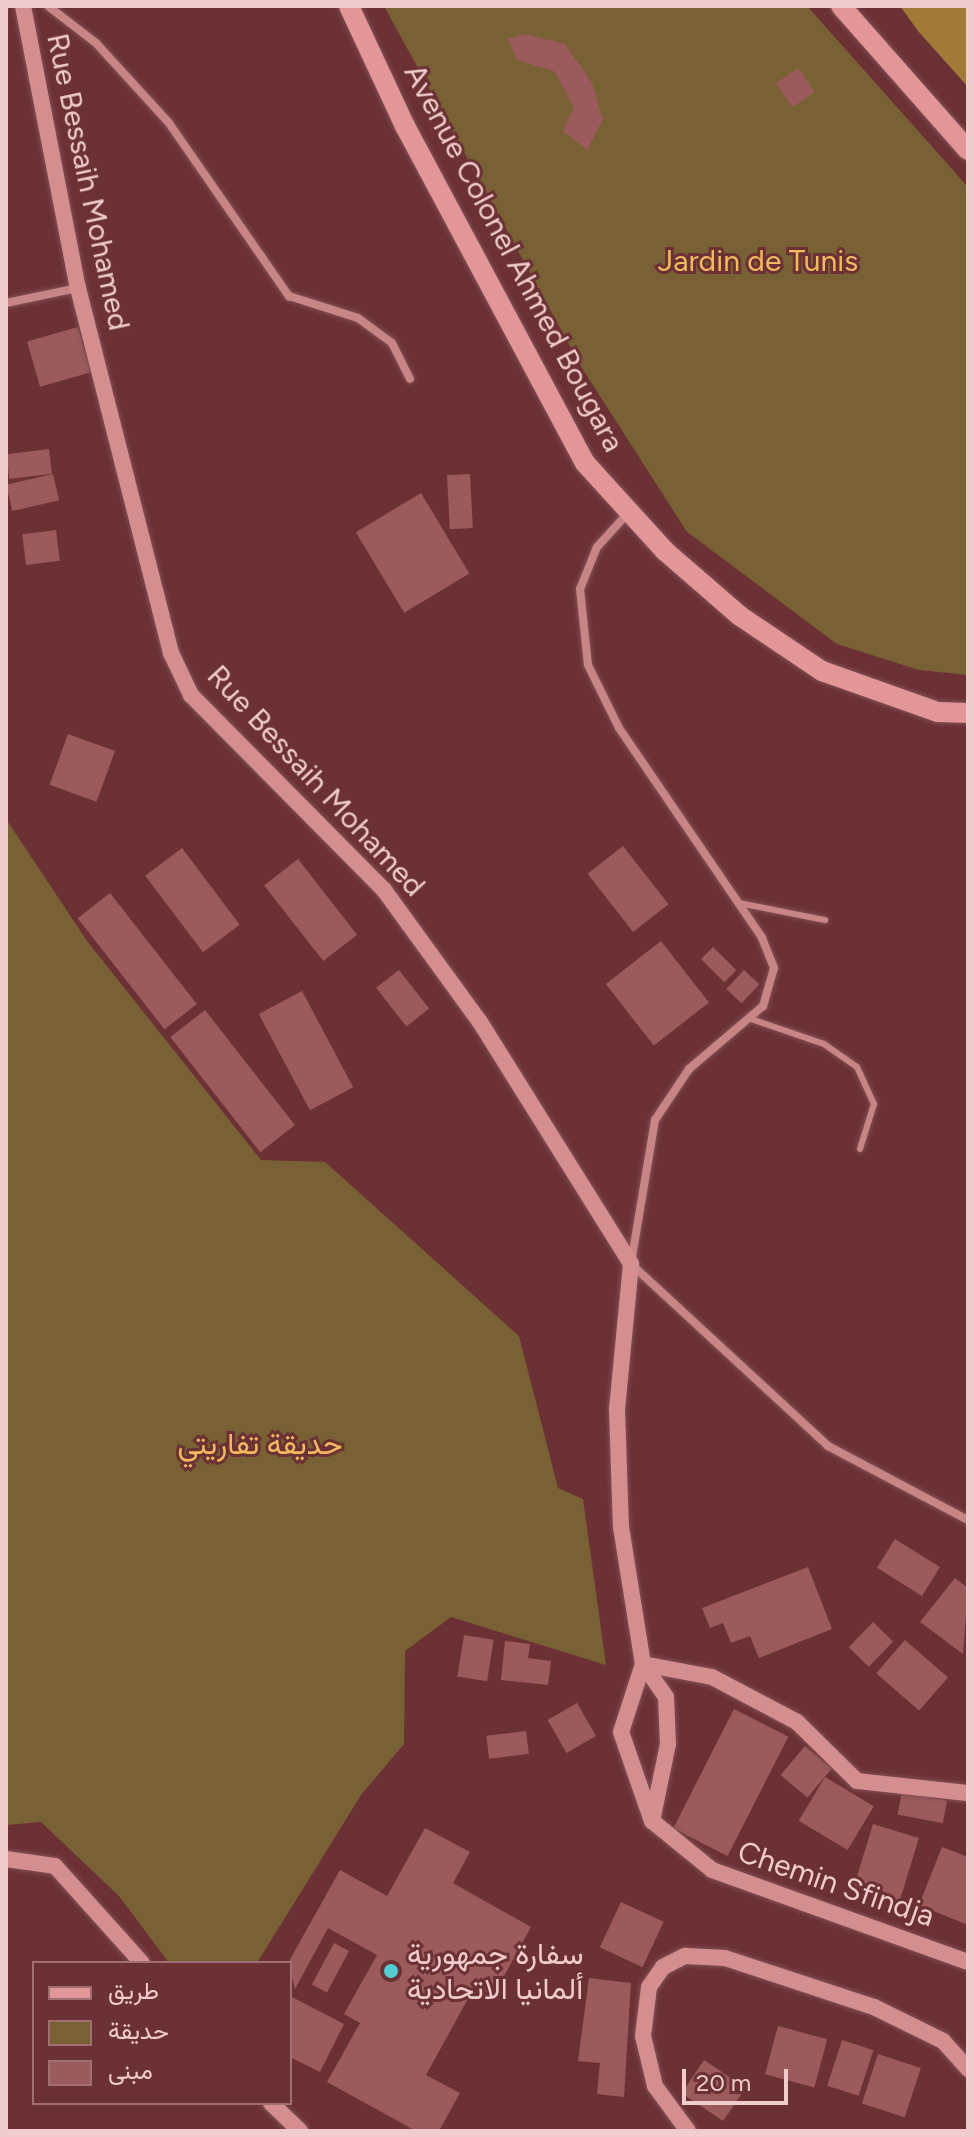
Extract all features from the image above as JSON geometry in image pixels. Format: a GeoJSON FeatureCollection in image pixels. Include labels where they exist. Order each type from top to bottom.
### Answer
{"type":"FeatureCollection","features":[{"type":"Feature","properties":{"kind":"main road","name":"Avenue Colonel Ahmed Bougara"},"geometry":{"type":"LineString","coordinates":[[349,6],[405,126],[585,463],[631,510],[665,551],[740,616],[822,671],[938,712],[968,713]]}},
{"type":"Feature","properties":{"kind":"main road"},"geometry":{"type":"LineString","coordinates":[[841,6],[968,150]]}},
{"type":"Feature","properties":{"kind":"street","name":"Rue Bessaih Mohamed"},"geometry":{"type":"LineString","coordinates":[[23,6],[78,288],[160,616],[191,695],[384,890],[480,1022],[631,1264],[828,1446],[968,1520]]}},
{"type":"Feature","properties":{"kind":"street"},"geometry":{"type":"LineString","coordinates":[[48,6],[96,43],[169,123],[289,296],[358,318],[392,343],[410,379]]}},
{"type":"Feature","properties":{"kind":"street"},"geometry":{"type":"LineString","coordinates":[[6,303],[78,288]]}},
{"type":"Feature","properties":{"kind":"street"},"geometry":{"type":"LineString","coordinates":[[631,510],[597,547],[580,589],[588,665],[619,728],[738,903],[774,968],[772,992],[748,1018],[689,1069],[655,1120],[631,1264],[617,1409],[621,1527],[643,1664],[666,1697],[668,1744],[652,1821]]}},
{"type":"Feature","properties":{"kind":"street"},"geometry":{"type":"LineString","coordinates":[[643,1664],[712,1677],[797,1722],[857,1781],[968,1793]]}},
{"type":"Feature","properties":{"kind":"street"},"geometry":{"type":"LineString","coordinates":[[643,1664],[621,1732],[652,1821]]}},
{"type":"Feature","properties":{"kind":"street","name":"Chemin Sfindja"},"geometry":{"type":"LineString","coordinates":[[652,1821],[712,1870],[968,1962]]}},
{"type":"Feature","properties":{"kind":"street"},"geometry":{"type":"LineString","coordinates":[[6,1859],[55,1866],[140,1961]]}},
{"type":"Feature","properties":{"kind":"street"},"geometry":{"type":"LineString","coordinates":[[688,2131],[655,2086],[643,2036],[649,1987],[663,1967],[685,1956],[725,1958],[874,2007],[943,2041],[968,2069]]}},
{"type":"Feature","properties":{"kind":"street"},"geometry":{"type":"LineString","coordinates":[[273,2105],[300,2131]]}},
{"type":"Feature","properties":{"kind":"lane"},"geometry":{"type":"LineString","coordinates":[[738,903],[825,920]]}},
{"type":"Feature","properties":{"kind":"lane"},"geometry":{"type":"LineString","coordinates":[[748,1018],[824,1044],[857,1067],[874,1104],[860,1149]]}},
{"type":"Feature","properties":{"kind":"green space","name":"Jardin de Tunis"},"geometry":{"type":"Polygon","coordinates":[[[384,6],[807,6],[968,187],[968,675],[919,670],[837,644],[687,532],[582,368],[384,6]]]}},
{"type":"Feature","properties":{"kind":"green space","name":"حديقة تفاريتي"},"geometry":{"type":"Polygon","coordinates":[[[6,819],[87,941],[261,1160],[325,1162],[519,1336],[558,1488],[583,1499],[606,1665],[451,1617],[405,1651],[404,1744],[361,1795],[258,1961],[168,1961],[119,1896],[41,1822],[6,1825],[6,819]]]}},
{"type":"Feature","properties":{"kind":"shaded area"},"geometry":{"type":"Polygon","coordinates":[[[900,6],[968,6],[968,87],[918,31],[900,6]]]}},
{"type":"Feature","properties":{"kind":"building"},"geometry":{"type":"Polygon","coordinates":[[[525,34],[565,44],[592,83],[603,119],[587,150],[563,131],[574,107],[554,71],[517,60],[508,39],[525,34]]]}},
{"type":"Feature","properties":{"kind":"building"},"geometry":{"type":"Polygon","coordinates":[[[798,68],[815,92],[793,107],[776,83],[798,68]]]}},
{"type":"Feature","properties":{"kind":"building"},"geometry":{"type":"Polygon","coordinates":[[[78,327],[91,372],[40,387],[27,342],[78,327]]]}},
{"type":"Feature","properties":{"kind":"building"},"geometry":{"type":"Polygon","coordinates":[[[49,449],[52,474],[9,479],[6,454],[49,449]]]}},
{"type":"Feature","properties":{"kind":"building"},"geometry":{"type":"Polygon","coordinates":[[[53,474],[59,500],[12,511],[6,485],[53,474]]]}},
{"type":"Feature","properties":{"kind":"building"},"geometry":{"type":"Polygon","coordinates":[[[470,474],[473,528],[450,529],[447,475],[470,474]]]}},
{"type":"Feature","properties":{"kind":"building"},"geometry":{"type":"Polygon","coordinates":[[[421,493],[469,574],[404,613],[356,532],[421,493]]]}},
{"type":"Feature","properties":{"kind":"building"},"geometry":{"type":"Polygon","coordinates":[[[56,530],[60,561],[26,565],[22,534],[56,530]]]}},
{"type":"Feature","properties":{"kind":"building"},"geometry":{"type":"Polygon","coordinates":[[[68,734],[115,751],[97,802],[50,785],[68,734]]]}},
{"type":"Feature","properties":{"kind":"building"},"geometry":{"type":"Polygon","coordinates":[[[623,846],[669,904],[633,932],[588,874],[623,846]]]}},
{"type":"Feature","properties":{"kind":"building"},"geometry":{"type":"Polygon","coordinates":[[[182,848],[240,925],[203,952],[145,876],[182,848]]]}},
{"type":"Feature","properties":{"kind":"building"},"geometry":{"type":"Polygon","coordinates":[[[298,859],[357,935],[323,961],[264,885],[298,859]]]}},
{"type":"Feature","properties":{"kind":"building"},"geometry":{"type":"Polygon","coordinates":[[[110,893],[197,1004],[164,1029],[78,918],[110,893]]]}},
{"type":"Feature","properties":{"kind":"building"},"geometry":{"type":"Polygon","coordinates":[[[661,941],[709,1002],[654,1046],[606,984],[661,941]]]}},
{"type":"Feature","properties":{"kind":"building"},"geometry":{"type":"Polygon","coordinates":[[[713,947],[736,970],[724,982],[701,959],[713,947]]]}},
{"type":"Feature","properties":{"kind":"building"},"geometry":{"type":"Polygon","coordinates":[[[399,970],[429,1009],[406,1026],[376,988],[399,970]]]}},
{"type":"Feature","properties":{"kind":"building"},"geometry":{"type":"Polygon","coordinates":[[[744,970],[759,984],[742,1003],[726,989],[744,970]]]}},
{"type":"Feature","properties":{"kind":"building"},"geometry":{"type":"Polygon","coordinates":[[[302,991],[353,1087],[310,1110],[259,1014],[302,991]]]}},
{"type":"Feature","properties":{"kind":"building"},"geometry":{"type":"Polygon","coordinates":[[[205,1010],[295,1125],[260,1152],[170,1037],[205,1010]]]}},
{"type":"Feature","properties":{"kind":"building"},"geometry":{"type":"Polygon","coordinates":[[[895,1539],[940,1567],[922,1596],[877,1568],[895,1539]]]}},
{"type":"Feature","properties":{"kind":"building"},"geometry":{"type":"Polygon","coordinates":[[[808,1567],[832,1629],[759,1658],[750,1636],[731,1643],[723,1623],[710,1628],[702,1608],[808,1567]]]}},
{"type":"Feature","properties":{"kind":"building"},"geometry":{"type":"Polygon","coordinates":[[[955,1578],[968,1588],[963,1654],[920,1622],[955,1578]]]}},
{"type":"Feature","properties":{"kind":"building"},"geometry":{"type":"Polygon","coordinates":[[[873,1622],[893,1641],[869,1667],[849,1647],[873,1622]]]}},
{"type":"Feature","properties":{"kind":"building"},"geometry":{"type":"Polygon","coordinates":[[[464,1635],[494,1640],[487,1681],[457,1676],[464,1635]]]}},
{"type":"Feature","properties":{"kind":"building"},"geometry":{"type":"Polygon","coordinates":[[[905,1640],[948,1677],[919,1711],[876,1673],[905,1640]]]}},
{"type":"Feature","properties":{"kind":"building"},"geometry":{"type":"Polygon","coordinates":[[[505,1641],[530,1644],[528,1658],[551,1661],[548,1685],[501,1680],[505,1641]]]}},
{"type":"Feature","properties":{"kind":"building"},"geometry":{"type":"Polygon","coordinates":[[[577,1703],[596,1736],[567,1753],[548,1720],[577,1703]]]}},
{"type":"Feature","properties":{"kind":"building"},"geometry":{"type":"Polygon","coordinates":[[[734,1709],[788,1737],[728,1856],[673,1828],[734,1709]]]}},
{"type":"Feature","properties":{"kind":"building"},"geometry":{"type":"Polygon","coordinates":[[[526,1731],[529,1754],[489,1759],[486,1736],[526,1731]]]}},
{"type":"Feature","properties":{"kind":"building"},"geometry":{"type":"Polygon","coordinates":[[[805,1746],[832,1768],[807,1798],[781,1775],[805,1746]]]}},
{"type":"Feature","properties":{"kind":"building"},"geometry":{"type":"Polygon","coordinates":[[[825,1777],[874,1806],[848,1850],[799,1821],[825,1777]]]}},
{"type":"Feature","properties":{"kind":"building"},"geometry":{"type":"Polygon","coordinates":[[[902,1792],[947,1801],[943,1823],[898,1815],[902,1792]]]}},
{"type":"Feature","properties":{"kind":"building"},"geometry":{"type":"Polygon","coordinates":[[[873,1824],[919,1838],[900,1901],[854,1887],[873,1824]]]}},
{"type":"Feature","properties":{"kind":"building"},"geometry":{"type":"Polygon","coordinates":[[[425,1828],[470,1852],[453,1883],[531,1927],[493,1996],[475,1986],[426,2075],[460,2093],[439,2131],[416,2131],[327,2082],[360,2023],[344,2014],[377,1955],[328,1928],[295,1989],[292,1978],[292,1961],[289,1961],[340,1870],[387,1896],[425,1828]]]}},
{"type":"Feature","properties":{"kind":"building"},"geometry":{"type":"Polygon","coordinates":[[[942,1847],[968,1857],[968,1925],[919,1905],[942,1847]]]}},
{"type":"Feature","properties":{"kind":"building"},"geometry":{"type":"Polygon","coordinates":[[[621,1902],[664,1922],[642,1967],[600,1947],[621,1902]]]}},
{"type":"Feature","properties":{"kind":"building"},"geometry":{"type":"Polygon","coordinates":[[[334,1943],[349,1951],[327,1992],[312,1984],[334,1943]]]}},
{"type":"Feature","properties":{"kind":"building"},"geometry":{"type":"Polygon","coordinates":[[[589,1978],[631,1983],[624,2097],[597,2094],[600,2063],[578,2061],[589,1978]]]}},
{"type":"Feature","properties":{"kind":"building"},"geometry":{"type":"Polygon","coordinates":[[[292,1997],[344,2024],[320,2072],[292,2058],[292,1997]]]}},
{"type":"Feature","properties":{"kind":"building"},"geometry":{"type":"Polygon","coordinates":[[[778,2026],[827,2039],[814,2087],[765,2074],[778,2026]]]}},
{"type":"Feature","properties":{"kind":"building"},"geometry":{"type":"Polygon","coordinates":[[[842,2040],[873,2050],[859,2096],[827,2086],[842,2040]]]}},
{"type":"Feature","properties":{"kind":"building"},"geometry":{"type":"Polygon","coordinates":[[[878,2054],[921,2068],[905,2117],[862,2103],[878,2054]]]}},
{"type":"Feature","properties":{"kind":"building"},"geometry":{"type":"Polygon","coordinates":[[[704,2060],[745,2088],[723,2121],[682,2093],[704,2060]]]}},
{"type":"Feature","properties":{"kind":"place","name":"سفارة جمهورية ألمانيا الاتحادية"},"geometry":{"type":"Point","coordinates":[391,1971]}}]}
